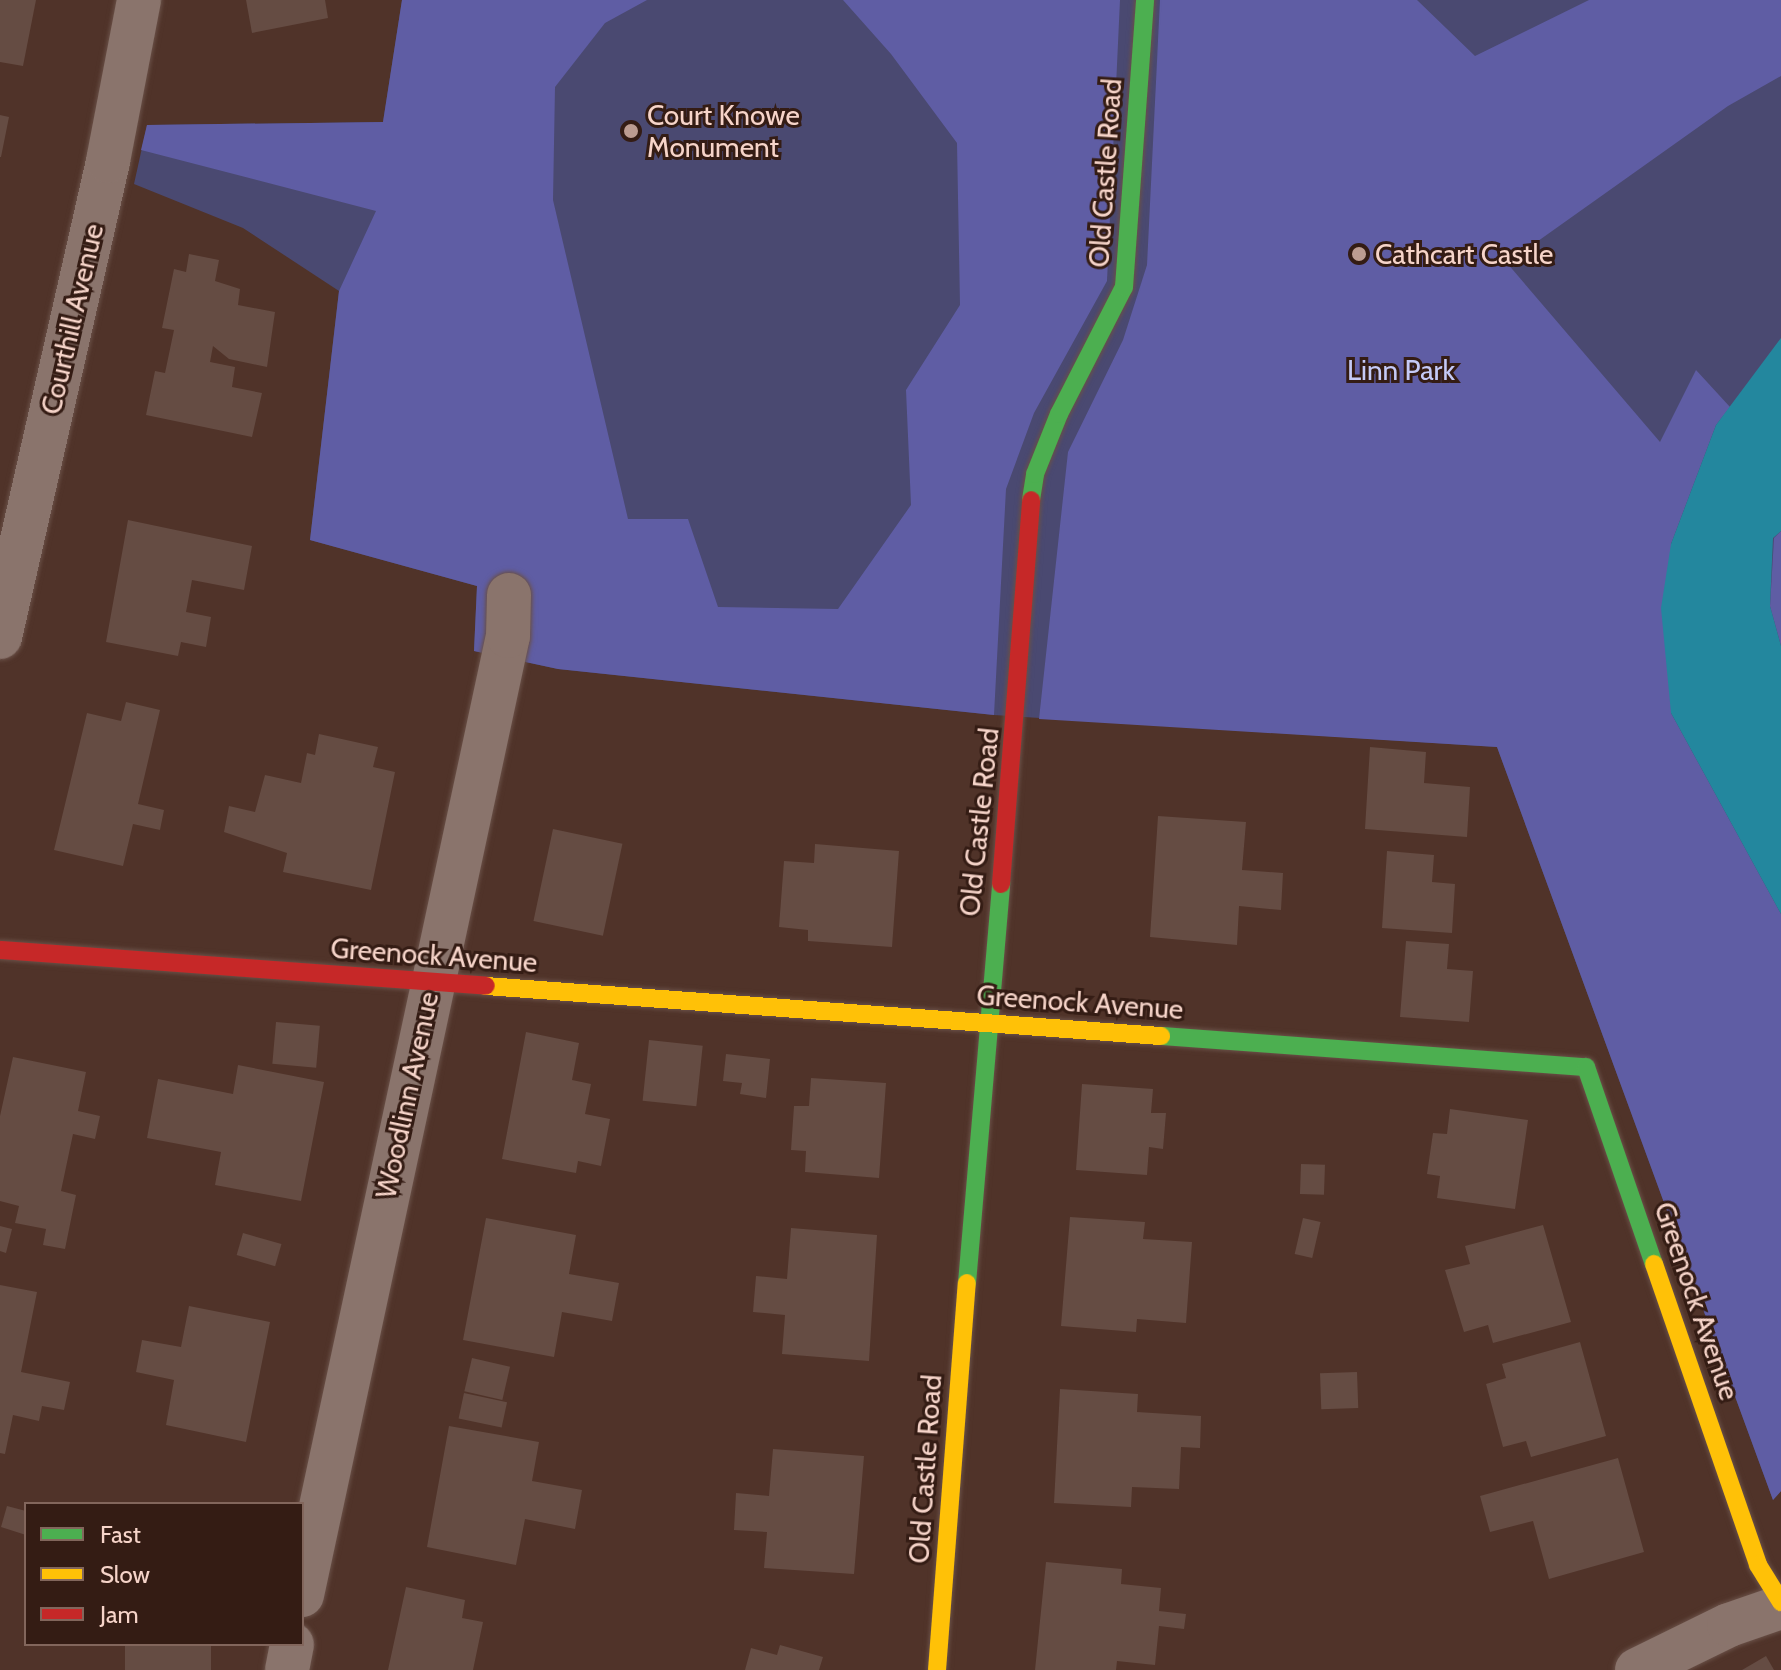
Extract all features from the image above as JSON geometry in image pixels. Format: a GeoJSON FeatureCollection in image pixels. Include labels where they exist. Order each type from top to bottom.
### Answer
{"type":"FeatureCollection","features":[{"type":"Feature","properties":{"kind":"street","name":"Courthill Avenue"},"geometry":{"type":"LineString","coordinates":[[0,637],[108,161],[139,0]]}},
{"type":"Feature","properties":{"kind":"street","name":"Old Castle Road"},"geometry":{"type":"LineString","coordinates":[[937,1670],[987,1023],[1035,474],[1059,414],[1124,287],[1145,0]]}},
{"type":"Feature","properties":{"kind":"street","name":"Woodlinn Avenue"},"geometry":{"type":"LineString","coordinates":[[304,1585],[430,983],[508,636],[509,595]]}},
{"type":"Feature","properties":{"kind":"street","name":"Greenock Avenue"},"geometry":{"type":"LineString","coordinates":[[0,950],[1586,1067],[1758,1565],[1781,1605]]}},
{"type":"Feature","properties":{"kind":"street"},"geometry":{"type":"LineString","coordinates":[[1637,1670],[1729,1625],[1781,1605]]}},
{"type":"Feature","properties":{"kind":"street"},"geometry":{"type":"LineString","coordinates":[[287,1670],[292,1646]]}},
{"type":"Feature","properties":{"kind":"green space","name":"Linn Park"},"geometry":{"type":"Polygon","coordinates":[[[402,0],[1781,0],[1781,1491],[1773,1500],[1497,747],[994,715],[558,669],[474,651],[477,586],[310,540],[339,291],[243,228],[134,184],[147,125],[383,122],[402,0]]]}},
{"type":"Feature","properties":{"kind":"green space"},"geometry":{"type":"Polygon","coordinates":[[[402,0],[647,0],[605,23],[555,87],[553,200],[628,519],[688,519],[718,607],[838,609],[911,505],[906,390],[960,305],[957,143],[891,54],[843,0],[1120,0],[1107,281],[1034,413],[1006,489],[994,715],[558,669],[474,651],[477,586],[310,540],[339,291],[376,211],[141,150],[147,125],[383,122],[402,0]]]}},
{"type":"Feature","properties":{"kind":"green space"},"geometry":{"type":"Polygon","coordinates":[[[1160,0],[1417,0],[1475,56],[1589,0],[1781,0],[1781,76],[1728,106],[1507,263],[1660,442],[1696,370],[1730,407],[1716,425],[1671,544],[1671,713],[1781,914],[1781,1491],[1773,1500],[1497,747],[1039,719],[1068,452],[1123,340],[1147,265],[1160,0]]]}},
{"type":"Feature","properties":{"kind":"green space"},"geometry":{"type":"Polygon","coordinates":[[[1781,531],[1781,646],[1770,606],[1774,538],[1781,531]]]}},
{"type":"Feature","properties":{"kind":"water"},"geometry":{"type":"Polygon","coordinates":[[[1781,338],[1781,531],[1773,538],[1770,606],[1781,646],[1781,914],[1671,713],[1661,608],[1671,544],[1716,425],[1781,338]]]}},
{"type":"Feature","properties":{"kind":"building"},"geometry":{"type":"Polygon","coordinates":[[[0,0],[36,0],[23,66],[0,62],[0,0]]]}},
{"type":"Feature","properties":{"kind":"building"},"geometry":{"type":"Polygon","coordinates":[[[246,0],[325,0],[328,18],[252,33],[246,0]]]}},
{"type":"Feature","properties":{"kind":"building"},"geometry":{"type":"Polygon","coordinates":[[[0,115],[9,117],[1,157],[0,157],[0,115]]]}},
{"type":"Feature","properties":{"kind":"building"},"geometry":{"type":"Polygon","coordinates":[[[189,254],[219,260],[215,281],[240,289],[238,305],[275,312],[267,367],[229,359],[213,346],[210,362],[235,367],[232,387],[262,393],[252,437],[146,415],[155,371],[165,373],[174,330],[162,328],[174,269],[186,272],[189,254]]]}},
{"type":"Feature","properties":{"kind":"building"},"geometry":{"type":"Polygon","coordinates":[[[128,520],[252,546],[244,590],[192,580],[186,612],[211,617],[206,647],[181,642],[178,656],[106,642],[128,520]]]}},
{"type":"Feature","properties":{"kind":"building"},"geometry":{"type":"Polygon","coordinates":[[[126,702],[160,710],[138,804],[164,810],[160,830],[133,824],[123,866],[54,850],[87,713],[121,721],[126,702]]]}},
{"type":"Feature","properties":{"kind":"building"},"geometry":{"type":"Polygon","coordinates":[[[319,734],[378,747],[373,767],[395,772],[371,890],[283,872],[287,853],[224,832],[229,806],[255,812],[265,775],[301,783],[307,753],[315,755],[319,734]]]}},
{"type":"Feature","properties":{"kind":"building"},"geometry":{"type":"Polygon","coordinates":[[[1370,747],[1426,752],[1424,783],[1470,787],[1467,837],[1365,829],[1370,747]]]}},
{"type":"Feature","properties":{"kind":"building"},"geometry":{"type":"Polygon","coordinates":[[[1158,816],[1246,822],[1242,870],[1283,873],[1281,910],[1239,906],[1237,945],[1150,937],[1158,816]]]}},
{"type":"Feature","properties":{"kind":"building"},"geometry":{"type":"Polygon","coordinates":[[[553,829],[622,844],[603,936],[533,921],[553,829]]]}},
{"type":"Feature","properties":{"kind":"building"},"geometry":{"type":"Polygon","coordinates":[[[815,844],[899,851],[892,947],[808,941],[808,930],[779,927],[784,861],[814,863],[815,844]]]}},
{"type":"Feature","properties":{"kind":"building"},"geometry":{"type":"Polygon","coordinates":[[[1387,851],[1434,855],[1432,882],[1455,884],[1452,933],[1382,928],[1387,851]]]}},
{"type":"Feature","properties":{"kind":"building"},"geometry":{"type":"Polygon","coordinates":[[[1406,941],[1449,944],[1447,969],[1473,971],[1469,1022],[1400,1017],[1406,941]]]}},
{"type":"Feature","properties":{"kind":"building"},"geometry":{"type":"Polygon","coordinates":[[[276,1022],[320,1026],[316,1068],[272,1064],[276,1022]]]}},
{"type":"Feature","properties":{"kind":"building"},"geometry":{"type":"Polygon","coordinates":[[[526,1032],[579,1043],[572,1080],[591,1084],[585,1114],[610,1119],[601,1166],[578,1161],[576,1173],[502,1159],[526,1032]]]}},
{"type":"Feature","properties":{"kind":"building"},"geometry":{"type":"Polygon","coordinates":[[[649,1040],[703,1046],[696,1106],[643,1101],[649,1040]]]}},
{"type":"Feature","properties":{"kind":"building"},"geometry":{"type":"Polygon","coordinates":[[[726,1054],[770,1059],[766,1098],[740,1094],[742,1083],[723,1081],[726,1054]]]}},
{"type":"Feature","properties":{"kind":"building"},"geometry":{"type":"Polygon","coordinates":[[[13,1057],[86,1072],[78,1111],[100,1116],[95,1139],[73,1134],[61,1191],[76,1195],[65,1249],[43,1245],[46,1229],[15,1223],[19,1206],[0,1201],[0,1116],[13,1057]]]}},
{"type":"Feature","properties":{"kind":"building"},"geometry":{"type":"Polygon","coordinates":[[[238,1065],[324,1082],[301,1201],[215,1185],[221,1152],[147,1138],[158,1079],[233,1094],[238,1065]]]}},
{"type":"Feature","properties":{"kind":"building"},"geometry":{"type":"Polygon","coordinates":[[[811,1078],[886,1083],[879,1178],[805,1172],[806,1151],[791,1150],[794,1106],[809,1106],[811,1078]]]}},
{"type":"Feature","properties":{"kind":"building"},"geometry":{"type":"Polygon","coordinates":[[[1082,1084],[1153,1089],[1151,1113],[1166,1113],[1163,1149],[1149,1147],[1147,1175],[1076,1170],[1082,1084]]]}},
{"type":"Feature","properties":{"kind":"building"},"geometry":{"type":"Polygon","coordinates":[[[1450,1109],[1528,1120],[1515,1209],[1437,1198],[1440,1176],[1427,1174],[1433,1133],[1447,1134],[1450,1109]]]}},
{"type":"Feature","properties":{"kind":"building"},"geometry":{"type":"Polygon","coordinates":[[[1301,1164],[1325,1165],[1324,1195],[1300,1194],[1301,1164]]]}},
{"type":"Feature","properties":{"kind":"building"},"geometry":{"type":"Polygon","coordinates":[[[1070,1217],[1145,1222],[1143,1239],[1192,1242],[1186,1323],[1137,1319],[1136,1332],[1061,1326],[1070,1217]]]}},
{"type":"Feature","properties":{"kind":"building"},"geometry":{"type":"Polygon","coordinates":[[[486,1218],[576,1235],[569,1274],[619,1283],[612,1321],[562,1312],[554,1357],[463,1340],[486,1218]]]}},
{"type":"Feature","properties":{"kind":"building"},"geometry":{"type":"Polygon","coordinates":[[[1303,1218],[1321,1222],[1312,1258],[1295,1254],[1303,1218]]]}},
{"type":"Feature","properties":{"kind":"building"},"geometry":{"type":"Polygon","coordinates":[[[1543,1225],[1571,1322],[1493,1343],[1488,1325],[1464,1332],[1445,1270],[1470,1264],[1465,1246],[1543,1225]]]}},
{"type":"Feature","properties":{"kind":"building"},"geometry":{"type":"Polygon","coordinates":[[[0,1226],[12,1229],[6,1253],[0,1251],[0,1226]]]}},
{"type":"Feature","properties":{"kind":"building"},"geometry":{"type":"Polygon","coordinates":[[[791,1228],[877,1235],[869,1361],[782,1354],[785,1315],[753,1312],[756,1276],[787,1279],[791,1228]]]}},
{"type":"Feature","properties":{"kind":"building"},"geometry":{"type":"Polygon","coordinates":[[[243,1233],[281,1244],[275,1266],[237,1255],[243,1233]]]}},
{"type":"Feature","properties":{"kind":"building"},"geometry":{"type":"Polygon","coordinates":[[[0,1285],[37,1292],[21,1372],[70,1382],[64,1410],[42,1406],[39,1421],[13,1415],[5,1454],[0,1453],[0,1285]]]}},
{"type":"Feature","properties":{"kind":"building"},"geometry":{"type":"Polygon","coordinates":[[[189,1306],[270,1322],[246,1442],[166,1425],[174,1380],[136,1372],[142,1340],[181,1347],[189,1306]]]}},
{"type":"Feature","properties":{"kind":"building"},"geometry":{"type":"Polygon","coordinates":[[[1580,1342],[1606,1436],[1531,1457],[1526,1441],[1503,1447],[1486,1384],[1506,1378],[1502,1364],[1580,1342]]]}},
{"type":"Feature","properties":{"kind":"building"},"geometry":{"type":"Polygon","coordinates":[[[472,1358],[510,1367],[502,1400],[464,1391],[472,1358]]]}},
{"type":"Feature","properties":{"kind":"building"},"geometry":{"type":"Polygon","coordinates":[[[1357,1372],[1358,1408],[1321,1409],[1320,1373],[1357,1372]]]}},
{"type":"Feature","properties":{"kind":"building"},"geometry":{"type":"Polygon","coordinates":[[[1060,1389],[1138,1394],[1137,1412],[1201,1416],[1200,1448],[1181,1447],[1179,1489],[1132,1487],[1131,1507],[1054,1503],[1060,1389]]]}},
{"type":"Feature","properties":{"kind":"building"},"geometry":{"type":"Polygon","coordinates":[[[464,1393],[507,1402],[502,1428],[459,1418],[464,1393]]]}},
{"type":"Feature","properties":{"kind":"building"},"geometry":{"type":"Polygon","coordinates":[[[449,1426],[539,1442],[532,1481],[582,1490],[575,1529],[525,1519],[516,1565],[427,1547],[449,1426]]]}},
{"type":"Feature","properties":{"kind":"building"},"geometry":{"type":"Polygon","coordinates":[[[773,1449],[864,1456],[854,1574],[764,1568],[767,1532],[734,1530],[736,1493],[769,1496],[773,1449]]]}},
{"type":"Feature","properties":{"kind":"building"},"geometry":{"type":"Polygon","coordinates":[[[1618,1458],[1644,1552],[1549,1579],[1533,1521],[1490,1532],[1480,1496],[1618,1458]]]}},
{"type":"Feature","properties":{"kind":"building"},"geometry":{"type":"Polygon","coordinates":[[[7,1506],[24,1510],[24,1534],[1,1527],[7,1506]]]}},
{"type":"Feature","properties":{"kind":"building"},"geometry":{"type":"Polygon","coordinates":[[[1046,1562],[1122,1569],[1121,1584],[1161,1588],[1159,1611],[1186,1614],[1184,1629],[1159,1626],[1155,1665],[1117,1661],[1116,1670],[1035,1670],[1046,1562]]]}},
{"type":"Feature","properties":{"kind":"building"},"geometry":{"type":"Polygon","coordinates":[[[406,1587],[465,1600],[462,1618],[483,1622],[473,1670],[388,1670],[406,1587]]]}},
{"type":"Feature","properties":{"kind":"building"},"geometry":{"type":"Polygon","coordinates":[[[780,1645],[823,1657],[819,1670],[745,1670],[751,1648],[777,1655],[780,1645]]]}},
{"type":"Feature","properties":{"kind":"building"},"geometry":{"type":"Polygon","coordinates":[[[125,1646],[211,1646],[211,1670],[125,1670],[125,1646]]]}},
{"type":"Feature","properties":{"kind":"building"},"geometry":{"type":"Polygon","coordinates":[[[1766,1656],[1774,1670],[1742,1670],[1766,1656]]]}},
{"type":"Feature","properties":{"kind":"traffic: fast"},"geometry":{"type":"LineString","coordinates":[[1031,500],[1035,474],[1059,414],[1124,287],[1145,0]]}},
{"type":"Feature","properties":{"kind":"traffic: fast"},"geometry":{"type":"LineString","coordinates":[[967,1283],[1001,884]]}},
{"type":"Feature","properties":{"kind":"traffic: fast"},"geometry":{"type":"LineString","coordinates":[[1161,1036],[1586,1067],[1654,1264]]}},
{"type":"Feature","properties":{"kind":"traffic: slow"},"geometry":{"type":"LineString","coordinates":[[486,986],[1161,1036]]}},
{"type":"Feature","properties":{"kind":"traffic: slow"},"geometry":{"type":"LineString","coordinates":[[1654,1264],[1758,1565],[1781,1602]]}},
{"type":"Feature","properties":{"kind":"traffic: slow"},"geometry":{"type":"LineString","coordinates":[[937,1670],[967,1283]]}},
{"type":"Feature","properties":{"kind":"traffic: jam"},"geometry":{"type":"LineString","coordinates":[[1001,884],[1031,500]]}},
{"type":"Feature","properties":{"kind":"traffic: jam"},"geometry":{"type":"LineString","coordinates":[[0,950],[486,986]]}},
{"type":"Feature","properties":{"kind":"place","name":"Court Knowe Monument"},"geometry":{"type":"Point","coordinates":[631,131]}},
{"type":"Feature","properties":{"kind":"place","name":"Cathcart Castle"},"geometry":{"type":"Point","coordinates":[1359,254]}}]}
